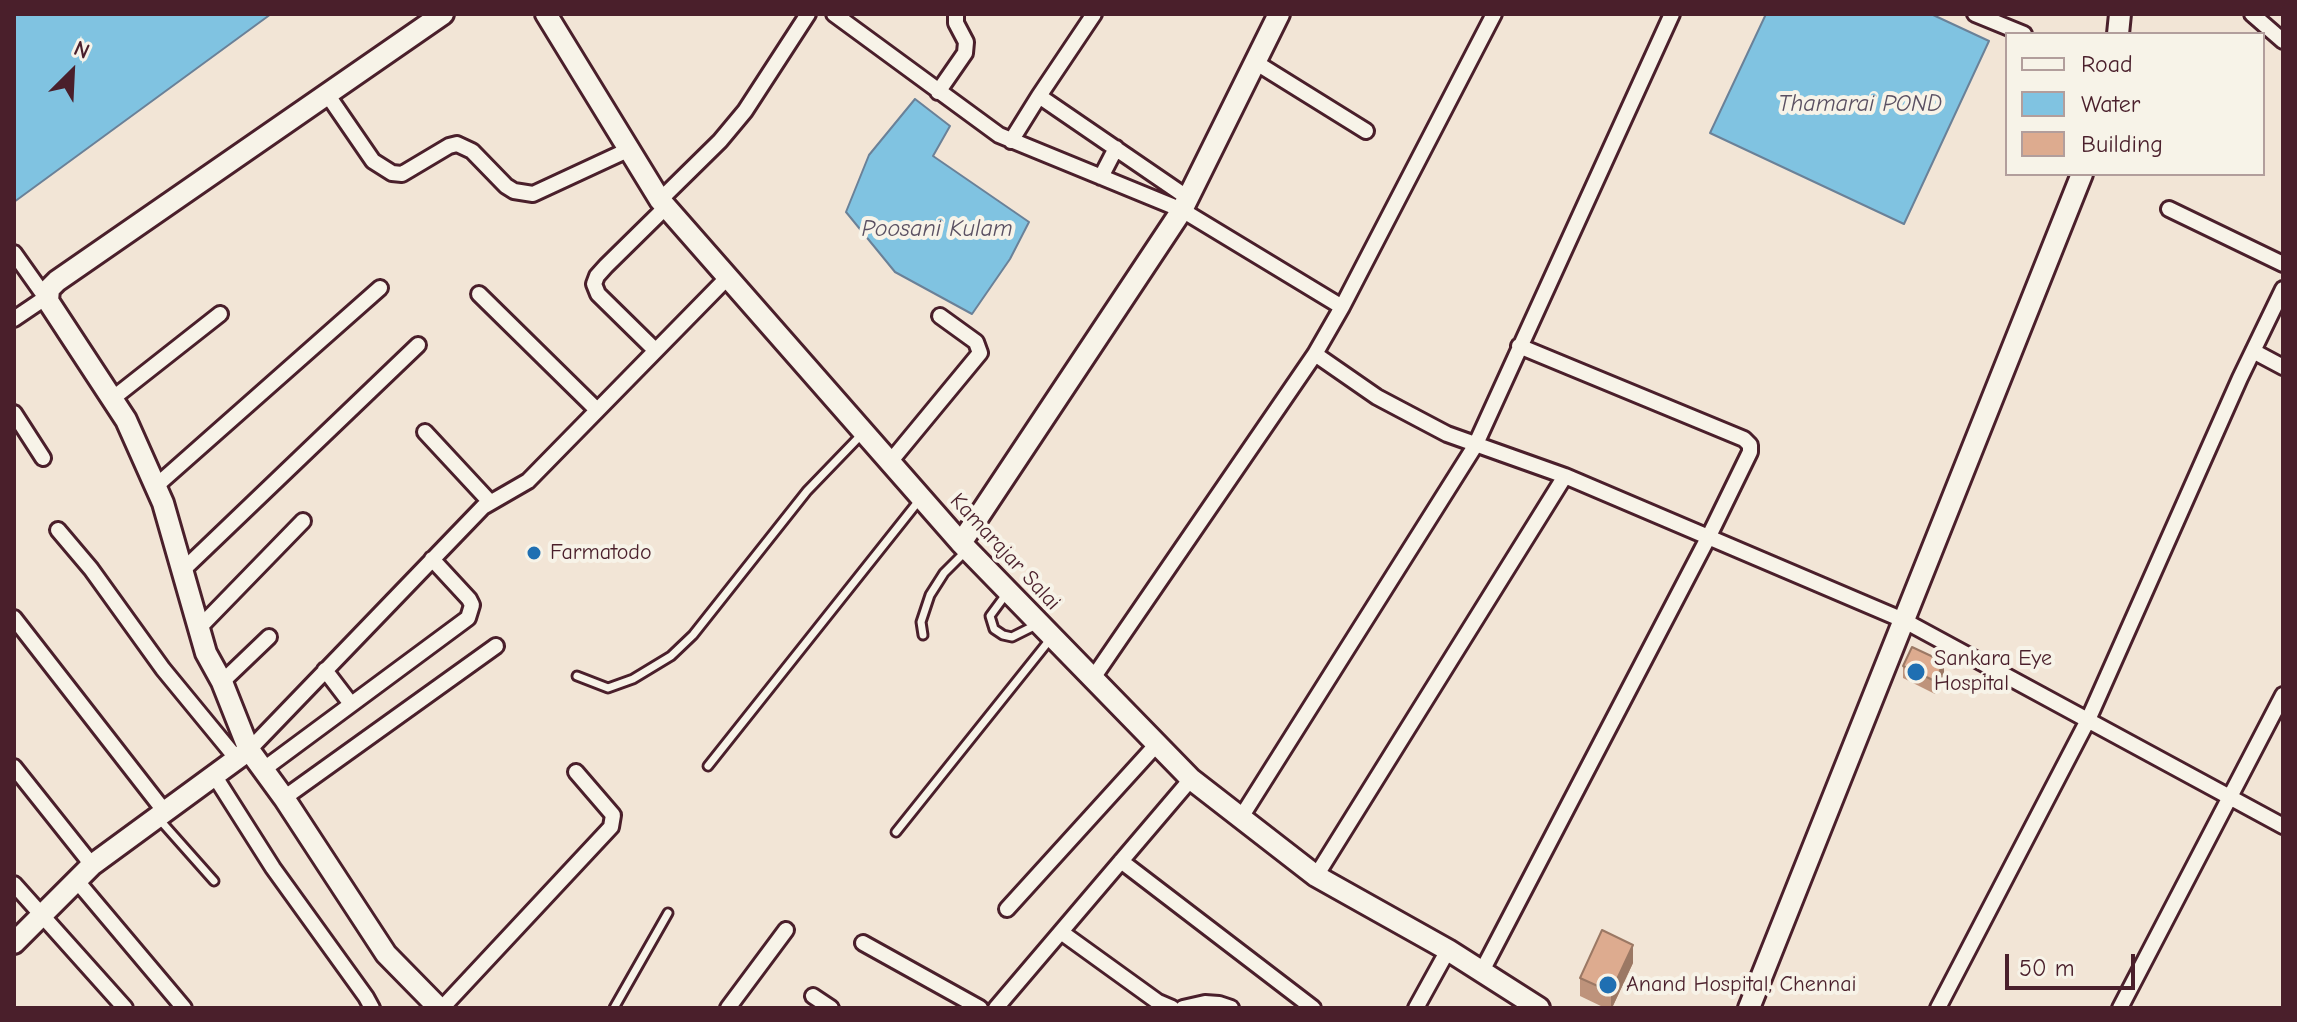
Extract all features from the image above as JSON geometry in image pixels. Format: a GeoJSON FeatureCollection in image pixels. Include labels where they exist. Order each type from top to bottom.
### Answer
{"type":"FeatureCollection","features":[{"type":"Feature","properties":{"kind":"street"},"geometry":{"type":"LineString","coordinates":[[14,319],[47,298],[49,289],[57,281],[443,14]]}},
{"type":"Feature","properties":{"kind":"street","name":"Kamarajar Salai"},"geometry":{"type":"LineString","coordinates":[[546,14],[663,204],[964,546],[1191,779],[1316,876],[1448,950],[1539,1008]]}},
{"type":"Feature","properties":{"kind":"street"},"geometry":{"type":"LineString","coordinates":[[655,350],[598,294],[594,284],[597,276],[745,111],[808,14]]}},
{"type":"Feature","properties":{"kind":"street"},"geometry":{"type":"LineString","coordinates":[[834,14],[938,92],[1011,141],[1101,177],[1185,204]]}},
{"type":"Feature","properties":{"kind":"street"},"geometry":{"type":"LineString","coordinates":[[938,92],[965,53],[966,42],[956,23],[956,14]]}},
{"type":"Feature","properties":{"kind":"street"},"geometry":{"type":"LineString","coordinates":[[1011,141],[1094,14]]}},
{"type":"Feature","properties":{"kind":"street"},"geometry":{"type":"LineString","coordinates":[[964,546],[1185,204],[1279,14]]}},
{"type":"Feature","properties":{"kind":"street"},"geometry":{"type":"LineString","coordinates":[[1093,678],[1315,354],[1494,14]]}},
{"type":"Feature","properties":{"kind":"street"},"geometry":{"type":"LineString","coordinates":[[1240,819],[1475,446],[1672,14]]}},
{"type":"Feature","properties":{"kind":"street"},"geometry":{"type":"LineString","coordinates":[[1975,14],[2019,32]]}},
{"type":"Feature","properties":{"kind":"street"},"geometry":{"type":"LineString","coordinates":[[2252,14],[2283,41]]}},
{"type":"Feature","properties":{"kind":"street"},"geometry":{"type":"LineString","coordinates":[[1255,62],[1366,131]]}},
{"type":"Feature","properties":{"kind":"street"},"geometry":{"type":"LineString","coordinates":[[327,94],[373,161],[392,173],[402,174],[457,144],[472,151],[506,186],[514,191],[533,194],[630,149]]}},
{"type":"Feature","properties":{"kind":"street"},"geometry":{"type":"LineString","coordinates":[[1039,96],[1116,148],[1185,204],[1342,307]]}},
{"type":"Feature","properties":{"kind":"street"},"geometry":{"type":"LineString","coordinates":[[1101,177],[1116,148]]}},
{"type":"Feature","properties":{"kind":"street"},"geometry":{"type":"LineString","coordinates":[[1749,1008],[2081,176]]}},
{"type":"Feature","properties":{"kind":"street"},"geometry":{"type":"LineString","coordinates":[[2169,209],[2283,264]]}},
{"type":"Feature","properties":{"kind":"street"},"geometry":{"type":"LineString","coordinates":[[14,253],[126,420],[163,503],[198,629],[206,653],[222,682],[243,754]]}},
{"type":"Feature","properties":{"kind":"street"},"geometry":{"type":"LineString","coordinates":[[14,943],[92,865],[243,754],[432,559],[490,502],[521,487],[728,277]]}},
{"type":"Feature","properties":{"kind":"street"},"geometry":{"type":"LineString","coordinates":[[156,486],[380,288]]}},
{"type":"Feature","properties":{"kind":"street"},"geometry":{"type":"LineString","coordinates":[[1938,1008],[2088,720],[2283,289]]}},
{"type":"Feature","properties":{"kind":"street"},"geometry":{"type":"LineString","coordinates":[[479,294],[597,410]]}},
{"type":"Feature","properties":{"kind":"street"},"geometry":{"type":"LineString","coordinates":[[112,399],[220,314]]}},
{"type":"Feature","properties":{"kind":"street"},"geometry":{"type":"LineString","coordinates":[[890,462],[980,353],[976,342],[940,316]]}},
{"type":"Feature","properties":{"kind":"street"},"geometry":{"type":"LineString","coordinates":[[183,570],[418,345]]}},
{"type":"Feature","properties":{"kind":"street"},"geometry":{"type":"LineString","coordinates":[[1482,971],[1750,452],[1750,445],[1744,439],[1519,346]]}},
{"type":"Feature","properties":{"kind":"street"},"geometry":{"type":"LineString","coordinates":[[2253,351],[2283,367]]}},
{"type":"Feature","properties":{"kind":"street"},"geometry":{"type":"LineString","coordinates":[[1315,354],[1377,397],[1475,446],[1565,476],[1903,620],[2283,826]]}},
{"type":"Feature","properties":{"kind":"street"},"geometry":{"type":"LineString","coordinates":[[14,413],[43,458]]}},
{"type":"Feature","properties":{"kind":"street"},"geometry":{"type":"LineString","coordinates":[[425,432],[490,502]]}},
{"type":"Feature","properties":{"kind":"street"},"geometry":{"type":"LineString","coordinates":[[1316,876],[1565,476]]}},
{"type":"Feature","properties":{"kind":"street"},"geometry":{"type":"LineString","coordinates":[[198,629],[303,521]]}},
{"type":"Feature","properties":{"kind":"street"},"geometry":{"type":"LineString","coordinates":[[58,530],[91,569],[163,669],[243,754],[264,769],[386,954],[440,1008],[611,827],[613,815],[576,772]]}},
{"type":"Feature","properties":{"kind":"street"},"geometry":{"type":"LineString","coordinates":[[264,769],[468,618],[472,605],[469,599],[432,559]]}},
{"type":"Feature","properties":{"kind":"street"},"geometry":{"type":"LineString","coordinates":[[14,618],[161,814]]}},
{"type":"Feature","properties":{"kind":"street"},"geometry":{"type":"LineString","coordinates":[[222,682],[269,637]]}},
{"type":"Feature","properties":{"kind":"street"},"geometry":{"type":"LineString","coordinates":[[284,798],[496,646]]}},
{"type":"Feature","properties":{"kind":"street"},"geometry":{"type":"LineString","coordinates":[[325,670],[351,704]]}},
{"type":"Feature","properties":{"kind":"street"},"geometry":{"type":"LineString","coordinates":[[2120,1008],[2283,695]]}},
{"type":"Feature","properties":{"kind":"street"},"geometry":{"type":"LineString","coordinates":[[1007,909],[1157,744]]}},
{"type":"Feature","properties":{"kind":"street"},"geometry":{"type":"LineString","coordinates":[[14,767],[92,865]]}},
{"type":"Feature","properties":{"kind":"street"},"geometry":{"type":"LineString","coordinates":[[214,775],[273,868],[372,1008]]}},
{"type":"Feature","properties":{"kind":"street"},"geometry":{"type":"LineString","coordinates":[[996,1008],[1191,779]]}},
{"type":"Feature","properties":{"kind":"street"},"geometry":{"type":"LineString","coordinates":[[1121,861],[1313,1008]]}},
{"type":"Feature","properties":{"kind":"street"},"geometry":{"type":"LineString","coordinates":[[77,881],[184,1008]]}},
{"type":"Feature","properties":{"kind":"street"},"geometry":{"type":"LineString","coordinates":[[14,884],[125,1008]]}},
{"type":"Feature","properties":{"kind":"street"},"geometry":{"type":"LineString","coordinates":[[728,1008],[786,930]]}},
{"type":"Feature","properties":{"kind":"street"},"geometry":{"type":"LineString","coordinates":[[1061,932],[1158,1002],[1172,1008]]}},
{"type":"Feature","properties":{"kind":"street"},"geometry":{"type":"LineString","coordinates":[[863,943],[980,1008]]}},
{"type":"Feature","properties":{"kind":"street"},"geometry":{"type":"LineString","coordinates":[[1416,1008],[1448,950]]}},
{"type":"Feature","properties":{"kind":"street"},"geometry":{"type":"LineString","coordinates":[[813,996],[831,1008]]}},
{"type":"Feature","properties":{"kind":"street"},"geometry":{"type":"LineString","coordinates":[[1183,1008],[1205,1003],[1231,1008]]}},
{"type":"Feature","properties":{"kind":"lane"},"geometry":{"type":"LineString","coordinates":[[577,676],[608,688],[633,679],[671,656],[685,644],[807,491],[864,432]]}},
{"type":"Feature","properties":{"kind":"lane"},"geometry":{"type":"LineString","coordinates":[[708,766],[921,498]]}},
{"type":"Feature","properties":{"kind":"lane"},"geometry":{"type":"LineString","coordinates":[[923,635],[921,622],[935,586],[964,546]]}},
{"type":"Feature","properties":{"kind":"lane"},"geometry":{"type":"LineString","coordinates":[[1009,592],[992,612],[990,622],[994,629],[1012,637],[1046,630]]}},
{"type":"Feature","properties":{"kind":"lane"},"geometry":{"type":"LineString","coordinates":[[896,832],[1046,630]]}},
{"type":"Feature","properties":{"kind":"lane"},"geometry":{"type":"LineString","coordinates":[[161,814],[214,881]]}},
{"type":"Feature","properties":{"kind":"lane"},"geometry":{"type":"LineString","coordinates":[[614,1008],[668,913]]}},
{"type":"Feature","properties":{"kind":"water"},"geometry":{"type":"Polygon","coordinates":[[[14,14],[271,14],[14,202],[14,14]]]}},
{"type":"Feature","properties":{"kind":"water","name":"Thamarai POND"},"geometry":{"type":"Polygon","coordinates":[[[1766,14],[1931,14],[1989,41],[1904,224],[1710,133],[1766,14]]]}},
{"type":"Feature","properties":{"kind":"water","name":"Poosani Kulam"},"geometry":{"type":"Polygon","coordinates":[[[915,99],[950,126],[933,156],[1029,222],[1010,259],[972,314],[895,272],[846,212],[869,155],[915,99]]]}},
{"type":"Feature","properties":{"kind":"building"},"geometry":{"type":"Polygon","coordinates":[[[1912,647],[1944,662],[1935,681],[1903,666],[1912,647]]]}},
{"type":"Feature","properties":{"kind":"building"},"geometry":{"type":"Polygon","coordinates":[[[1602,930],[1633,945],[1611,992],[1580,978],[1602,930]]]}},
{"type":"Feature","properties":{"kind":"place","name":"Farmatodo"},"geometry":{"type":"Point","coordinates":[534,553]}},
{"type":"Feature","properties":{"kind":"place","name":"Sankara Eye Hospital"},"geometry":{"type":"Point","coordinates":[1916,672]}},
{"type":"Feature","properties":{"kind":"place","name":"Anand Hospital, Chennai"},"geometry":{"type":"Point","coordinates":[1608,985]}}]}
